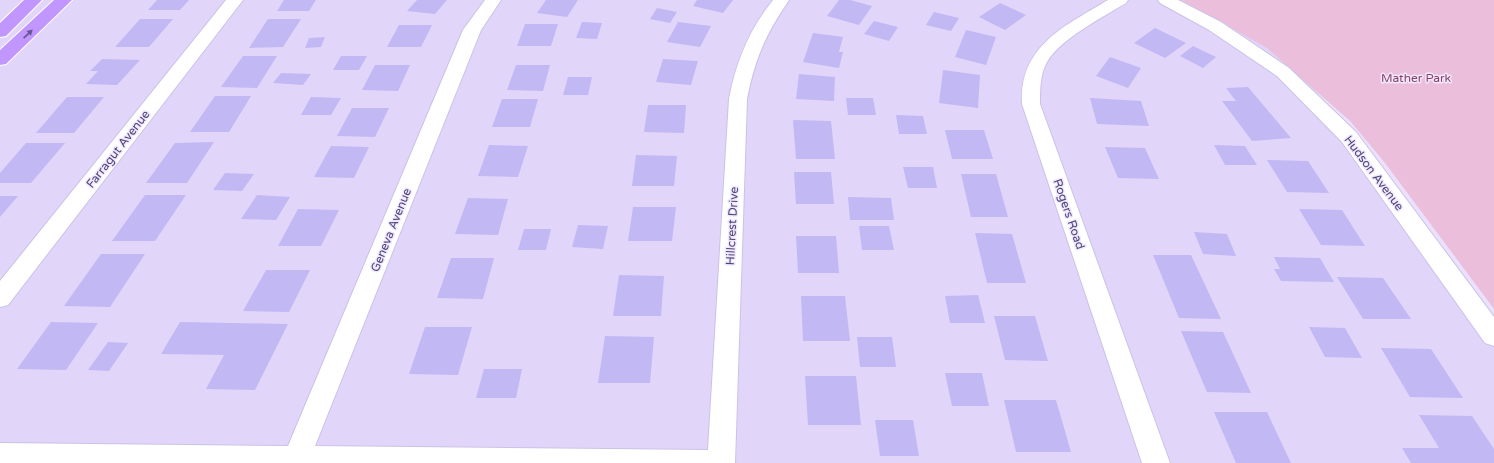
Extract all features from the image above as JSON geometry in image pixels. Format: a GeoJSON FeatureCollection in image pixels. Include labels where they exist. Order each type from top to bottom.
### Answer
{"type":"FeatureCollection","features":[{"type":"Feature","properties":{"kind":"main road"},"geometry":{"type":"LineString","coordinates":[[0,32],[34,0]]}},
{"type":"Feature","properties":{"kind":"main road"},"geometry":{"type":"LineString","coordinates":[[0,60],[64,0]]}},
{"type":"Feature","properties":{"kind":"street","name":"Farragut Avenue"},"geometry":{"type":"LineString","coordinates":[[0,298],[235,0]]}},
{"type":"Feature","properties":{"kind":"street","name":"Geneva Avenue"},"geometry":{"type":"LineString","coordinates":[[296,461],[472,30],[493,0]]}},
{"type":"Feature","properties":{"kind":"street","name":"Hillcrest Drive"},"geometry":{"type":"LineString","coordinates":[[721,463],[738,99],[747,58],[767,17],[781,0]]}},
{"type":"Feature","properties":{"kind":"street","name":"Rogers Road"},"geometry":{"type":"LineString","coordinates":[[1120,0],[1070,30],[1044,53],[1037,62],[1030,88],[1031,104],[1156,463]]}},
{"type":"Feature","properties":{"kind":"street","name":"Hudson Avenue"},"geometry":{"type":"LineString","coordinates":[[1166,0],[1215,26],[1283,72],[1349,137],[1494,336]]}},
{"type":"Feature","properties":{"kind":"street"},"geometry":{"type":"LineString","coordinates":[[0,456],[296,461],[721,463]]}},
{"type":"Feature","properties":{"kind":"shaded area"},"geometry":{"type":"Polygon","coordinates":[[[0,0],[1247,0],[1494,328],[1494,463],[0,463],[0,0]]]}},
{"type":"Feature","properties":{"kind":"green space","name":"Mather Park"},"geometry":{"type":"Polygon","coordinates":[[[1181,0],[1494,0],[1494,309],[1385,163],[1350,121],[1267,48],[1181,0]]]}},
{"type":"Feature","properties":{"kind":"building"},"geometry":{"type":"Polygon","coordinates":[[[157,0],[189,0],[180,10],[148,10],[157,0]]]}},
{"type":"Feature","properties":{"kind":"building"},"geometry":{"type":"Polygon","coordinates":[[[284,0],[316,0],[309,11],[277,11],[284,0]]]}},
{"type":"Feature","properties":{"kind":"building"},"geometry":{"type":"Polygon","coordinates":[[[417,0],[447,0],[435,14],[407,11],[417,0]]]}},
{"type":"Feature","properties":{"kind":"building"},"geometry":{"type":"Polygon","coordinates":[[[546,0],[578,0],[567,17],[537,13],[546,0]]]}},
{"type":"Feature","properties":{"kind":"building"},"geometry":{"type":"Polygon","coordinates":[[[697,0],[733,0],[723,13],[693,6],[697,0]]]}},
{"type":"Feature","properties":{"kind":"building"},"geometry":{"type":"Polygon","coordinates":[[[839,0],[850,0],[872,6],[859,25],[827,16],[839,0]]]}},
{"type":"Feature","properties":{"kind":"building"},"geometry":{"type":"Polygon","coordinates":[[[1000,3],[1026,15],[1005,30],[979,17],[1000,3]]]}},
{"type":"Feature","properties":{"kind":"building"},"geometry":{"type":"Polygon","coordinates":[[[657,8],[677,12],[670,23],[650,19],[657,8]]]}},
{"type":"Feature","properties":{"kind":"building"},"geometry":{"type":"Polygon","coordinates":[[[934,12],[959,18],[951,31],[926,25],[934,12]]]}},
{"type":"Feature","properties":{"kind":"building"},"geometry":{"type":"Polygon","coordinates":[[[140,19],[173,19],[149,47],[115,47],[140,19]]]}},
{"type":"Feature","properties":{"kind":"building"},"geometry":{"type":"Polygon","coordinates":[[[268,19],[301,19],[283,47],[249,48],[268,19]]]}},
{"type":"Feature","properties":{"kind":"building"},"geometry":{"type":"Polygon","coordinates":[[[874,21],[898,27],[889,41],[864,34],[874,21]]]}},
{"type":"Feature","properties":{"kind":"building"},"geometry":{"type":"Polygon","coordinates":[[[582,22],[602,23],[597,39],[576,38],[582,22]]]}},
{"type":"Feature","properties":{"kind":"building"},"geometry":{"type":"Polygon","coordinates":[[[678,22],[711,26],[700,47],[667,42],[678,22]]]}},
{"type":"Feature","properties":{"kind":"building"},"geometry":{"type":"Polygon","coordinates":[[[525,24],[558,24],[551,46],[517,46],[525,24]]]}},
{"type":"Feature","properties":{"kind":"building"},"geometry":{"type":"Polygon","coordinates":[[[399,25],[432,25],[421,47],[387,47],[399,25]]]}},
{"type":"Feature","properties":{"kind":"building"},"geometry":{"type":"Polygon","coordinates":[[[1155,28],[1186,43],[1165,58],[1134,43],[1155,28]]]}},
{"type":"Feature","properties":{"kind":"building"},"geometry":{"type":"Polygon","coordinates":[[[966,30],[996,37],[986,65],[955,57],[966,30]]]}},
{"type":"Feature","properties":{"kind":"building"},"geometry":{"type":"Polygon","coordinates":[[[813,33],[843,37],[839,52],[843,52],[839,68],[803,62],[813,33]]]}},
{"type":"Feature","properties":{"kind":"building"},"geometry":{"type":"Polygon","coordinates":[[[325,37],[321,47],[305,48],[309,38],[325,37]]]}},
{"type":"Feature","properties":{"kind":"building"},"geometry":{"type":"Polygon","coordinates":[[[1193,46],[1216,57],[1203,68],[1180,56],[1193,46]]]}},
{"type":"Feature","properties":{"kind":"building"},"geometry":{"type":"Polygon","coordinates":[[[243,56],[277,56],[257,88],[221,87],[243,56]]]}},
{"type":"Feature","properties":{"kind":"building"},"geometry":{"type":"Polygon","coordinates":[[[341,56],[367,56],[359,70],[333,70],[341,56]]]}},
{"type":"Feature","properties":{"kind":"building"},"geometry":{"type":"Polygon","coordinates":[[[1110,57],[1141,68],[1128,88],[1096,76],[1110,57]]]}},
{"type":"Feature","properties":{"kind":"building"},"geometry":{"type":"Polygon","coordinates":[[[102,59],[140,60],[117,85],[86,84],[98,71],[90,71],[102,59]]]}},
{"type":"Feature","properties":{"kind":"building"},"geometry":{"type":"Polygon","coordinates":[[[663,59],[698,61],[691,85],[656,82],[663,59]]]}},
{"type":"Feature","properties":{"kind":"building"},"geometry":{"type":"Polygon","coordinates":[[[375,65],[410,65],[398,91],[362,90],[375,65]]]}},
{"type":"Feature","properties":{"kind":"building"},"geometry":{"type":"Polygon","coordinates":[[[516,65],[550,65],[543,91],[507,90],[516,65]]]}},
{"type":"Feature","properties":{"kind":"building"},"geometry":{"type":"Polygon","coordinates":[[[943,70],[980,75],[978,108],[939,103],[943,70]]]}},
{"type":"Feature","properties":{"kind":"building"},"geometry":{"type":"Polygon","coordinates":[[[281,73],[311,74],[303,85],[273,83],[281,73]]]}},
{"type":"Feature","properties":{"kind":"building"},"geometry":{"type":"Polygon","coordinates":[[[799,74],[835,77],[834,101],[796,99],[799,74]]]}},
{"type":"Feature","properties":{"kind":"building"},"geometry":{"type":"Polygon","coordinates":[[[568,77],[592,77],[588,95],[563,95],[568,77]]]}},
{"type":"Feature","properties":{"kind":"building"},"geometry":{"type":"Polygon","coordinates":[[[1248,87],[1291,138],[1252,141],[1222,101],[1236,101],[1226,88],[1248,87]]]}},
{"type":"Feature","properties":{"kind":"building"},"geometry":{"type":"Polygon","coordinates":[[[215,96],[251,96],[229,132],[190,132],[215,96]]]}},
{"type":"Feature","properties":{"kind":"building"},"geometry":{"type":"Polygon","coordinates":[[[67,97],[104,97],[74,133],[36,133],[67,97]]]}},
{"type":"Feature","properties":{"kind":"building"},"geometry":{"type":"Polygon","coordinates":[[[311,97],[341,98],[331,115],[301,115],[311,97]]]}},
{"type":"Feature","properties":{"kind":"building"},"geometry":{"type":"Polygon","coordinates":[[[846,98],[873,98],[876,115],[848,115],[846,98]]]}},
{"type":"Feature","properties":{"kind":"building"},"geometry":{"type":"Polygon","coordinates":[[[1090,98],[1141,101],[1149,126],[1097,124],[1090,98]]]}},
{"type":"Feature","properties":{"kind":"building"},"geometry":{"type":"Polygon","coordinates":[[[502,99],[538,99],[530,127],[492,127],[502,99]]]}},
{"type":"Feature","properties":{"kind":"building"},"geometry":{"type":"Polygon","coordinates":[[[648,105],[686,105],[684,133],[644,132],[648,105]]]}},
{"type":"Feature","properties":{"kind":"building"},"geometry":{"type":"Polygon","coordinates":[[[352,108],[389,108],[375,137],[337,136],[352,108]]]}},
{"type":"Feature","properties":{"kind":"building"},"geometry":{"type":"Polygon","coordinates":[[[896,115],[923,116],[927,134],[899,134],[896,115]]]}},
{"type":"Feature","properties":{"kind":"building"},"geometry":{"type":"Polygon","coordinates":[[[793,120],[831,121],[835,159],[796,159],[793,120]]]}},
{"type":"Feature","properties":{"kind":"building"},"geometry":{"type":"Polygon","coordinates":[[[945,130],[984,130],[993,159],[952,159],[945,130]]]}},
{"type":"Feature","properties":{"kind":"building"},"geometry":{"type":"Polygon","coordinates":[[[214,142],[187,183],[146,183],[175,143],[214,142]]]}},
{"type":"Feature","properties":{"kind":"building"},"geometry":{"type":"Polygon","coordinates":[[[26,143],[65,143],[31,183],[0,183],[0,173],[26,143]]]}},
{"type":"Feature","properties":{"kind":"building"},"geometry":{"type":"Polygon","coordinates":[[[489,145],[528,146],[518,177],[478,176],[489,145]]]}},
{"type":"Feature","properties":{"kind":"building"},"geometry":{"type":"Polygon","coordinates":[[[1214,145],[1245,146],[1257,165],[1225,165],[1214,145]]]}},
{"type":"Feature","properties":{"kind":"building"},"geometry":{"type":"Polygon","coordinates":[[[331,146],[369,147],[354,178],[314,177],[331,146]]]}},
{"type":"Feature","properties":{"kind":"building"},"geometry":{"type":"Polygon","coordinates":[[[1105,147],[1145,148],[1159,179],[1118,178],[1105,147]]]}},
{"type":"Feature","properties":{"kind":"building"},"geometry":{"type":"Polygon","coordinates":[[[636,155],[677,156],[674,186],[632,186],[636,155]]]}},
{"type":"Feature","properties":{"kind":"building"},"geometry":{"type":"Polygon","coordinates":[[[1267,160],[1308,161],[1329,193],[1287,192],[1267,160]]]}},
{"type":"Feature","properties":{"kind":"building"},"geometry":{"type":"Polygon","coordinates":[[[903,167],[933,167],[937,188],[908,188],[903,167]]]}},
{"type":"Feature","properties":{"kind":"building"},"geometry":{"type":"Polygon","coordinates":[[[794,172],[831,172],[834,204],[796,204],[794,172]]]}},
{"type":"Feature","properties":{"kind":"building"},"geometry":{"type":"Polygon","coordinates":[[[225,173],[254,174],[242,191],[213,190],[225,173]]]}},
{"type":"Feature","properties":{"kind":"building"},"geometry":{"type":"Polygon","coordinates":[[[961,174],[996,174],[1008,217],[971,217],[961,174]]]}},
{"type":"Feature","properties":{"kind":"building"},"geometry":{"type":"Polygon","coordinates":[[[145,195],[186,195],[155,241],[112,241],[145,195]]]}},
{"type":"Feature","properties":{"kind":"building"},"geometry":{"type":"Polygon","coordinates":[[[257,195],[290,197],[276,220],[241,219],[257,195]]]}},
{"type":"Feature","properties":{"kind":"building"},"geometry":{"type":"Polygon","coordinates":[[[0,196],[18,196],[0,217],[0,196]]]}},
{"type":"Feature","properties":{"kind":"building"},"geometry":{"type":"Polygon","coordinates":[[[848,197],[891,198],[894,220],[850,220],[848,197]]]}},
{"type":"Feature","properties":{"kind":"building"},"geometry":{"type":"Polygon","coordinates":[[[468,198],[508,199],[498,235],[455,234],[468,198]]]}},
{"type":"Feature","properties":{"kind":"building"},"geometry":{"type":"Polygon","coordinates":[[[633,207],[676,207],[672,241],[628,241],[633,207]]]}},
{"type":"Feature","properties":{"kind":"building"},"geometry":{"type":"Polygon","coordinates":[[[298,209],[339,210],[321,246],[278,246],[298,209]]]}},
{"type":"Feature","properties":{"kind":"building"},"geometry":{"type":"Polygon","coordinates":[[[1299,209],[1342,210],[1365,246],[1321,245],[1299,209]]]}},
{"type":"Feature","properties":{"kind":"building"},"geometry":{"type":"Polygon","coordinates":[[[578,225],[608,226],[603,249],[572,247],[578,225]]]}},
{"type":"Feature","properties":{"kind":"building"},"geometry":{"type":"Polygon","coordinates":[[[859,226],[889,226],[894,250],[862,250],[859,226]]]}},
{"type":"Feature","properties":{"kind":"building"},"geometry":{"type":"Polygon","coordinates":[[[524,229],[551,229],[546,250],[518,250],[524,229]]]}},
{"type":"Feature","properties":{"kind":"building"},"geometry":{"type":"Polygon","coordinates":[[[1194,232],[1227,234],[1236,256],[1203,254],[1194,232]]]}},
{"type":"Feature","properties":{"kind":"building"},"geometry":{"type":"Polygon","coordinates":[[[975,233],[1012,234],[1026,283],[987,283],[975,233]]]}},
{"type":"Feature","properties":{"kind":"building"},"geometry":{"type":"Polygon","coordinates":[[[796,236],[836,236],[839,273],[798,273],[796,236]]]}},
{"type":"Feature","properties":{"kind":"building"},"geometry":{"type":"Polygon","coordinates":[[[101,254],[145,254],[110,307],[64,306],[101,254]]]}},
{"type":"Feature","properties":{"kind":"building"},"geometry":{"type":"Polygon","coordinates":[[[1153,255],[1191,255],[1221,319],[1179,318],[1153,255]]]}},
{"type":"Feature","properties":{"kind":"building"},"geometry":{"type":"Polygon","coordinates":[[[1274,257],[1320,258],[1334,282],[1281,281],[1274,269],[1280,269],[1274,257]]]}},
{"type":"Feature","properties":{"kind":"building"},"geometry":{"type":"Polygon","coordinates":[[[451,258],[494,258],[483,299],[437,298],[451,258]]]}},
{"type":"Feature","properties":{"kind":"building"},"geometry":{"type":"Polygon","coordinates":[[[266,270],[310,270],[289,312],[243,311],[266,270]]]}},
{"type":"Feature","properties":{"kind":"building"},"geometry":{"type":"Polygon","coordinates":[[[619,275],[664,276],[661,316],[613,316],[619,275]]]}},
{"type":"Feature","properties":{"kind":"building"},"geometry":{"type":"Polygon","coordinates":[[[1337,277],[1383,278],[1411,319],[1363,319],[1337,277]]]}},
{"type":"Feature","properties":{"kind":"building"},"geometry":{"type":"Polygon","coordinates":[[[978,295],[985,323],[950,323],[945,296],[978,295]]]}},
{"type":"Feature","properties":{"kind":"building"},"geometry":{"type":"Polygon","coordinates":[[[801,296],[845,296],[850,341],[803,341],[801,296]]]}},
{"type":"Feature","properties":{"kind":"building"},"geometry":{"type":"Polygon","coordinates":[[[994,316],[1035,316],[1048,361],[1005,360],[994,316]]]}},
{"type":"Feature","properties":{"kind":"building"},"geometry":{"type":"Polygon","coordinates":[[[51,322],[98,323],[66,370],[17,369],[51,322]]]}},
{"type":"Feature","properties":{"kind":"building"},"geometry":{"type":"Polygon","coordinates":[[[180,322],[288,324],[255,390],[206,389],[224,355],[161,354],[180,322]]]}},
{"type":"Feature","properties":{"kind":"building"},"geometry":{"type":"Polygon","coordinates":[[[425,327],[472,327],[458,375],[409,374],[425,327]]]}},
{"type":"Feature","properties":{"kind":"building"},"geometry":{"type":"Polygon","coordinates":[[[1309,327],[1345,328],[1362,358],[1325,357],[1309,327]]]}},
{"type":"Feature","properties":{"kind":"building"},"geometry":{"type":"Polygon","coordinates":[[[1181,331],[1223,332],[1251,393],[1207,392],[1181,331]]]}},
{"type":"Feature","properties":{"kind":"building"},"geometry":{"type":"Polygon","coordinates":[[[605,336],[654,337],[650,383],[598,383],[605,336]]]}},
{"type":"Feature","properties":{"kind":"building"},"geometry":{"type":"Polygon","coordinates":[[[857,337],[892,337],[896,367],[860,367],[857,337]]]}},
{"type":"Feature","properties":{"kind":"building"},"geometry":{"type":"Polygon","coordinates":[[[108,342],[128,343],[109,371],[88,370],[108,342]]]}},
{"type":"Feature","properties":{"kind":"building"},"geometry":{"type":"Polygon","coordinates":[[[1381,348],[1431,349],[1463,398],[1410,397],[1381,348]]]}},
{"type":"Feature","properties":{"kind":"building"},"geometry":{"type":"Polygon","coordinates":[[[484,369],[522,369],[516,398],[476,398],[484,369]]]}},
{"type":"Feature","properties":{"kind":"building"},"geometry":{"type":"Polygon","coordinates":[[[945,373],[982,373],[989,406],[952,406],[945,373]]]}},
{"type":"Feature","properties":{"kind":"building"},"geometry":{"type":"Polygon","coordinates":[[[805,376],[856,376],[861,425],[808,425],[805,376]]]}},
{"type":"Feature","properties":{"kind":"building"},"geometry":{"type":"Polygon","coordinates":[[[1004,400],[1056,400],[1071,452],[1016,452],[1004,400]]]}},
{"type":"Feature","properties":{"kind":"building"},"geometry":{"type":"Polygon","coordinates":[[[1214,412],[1267,412],[1291,463],[1236,463],[1214,412]]]}},
{"type":"Feature","properties":{"kind":"building"},"geometry":{"type":"Polygon","coordinates":[[[1419,415],[1472,416],[1494,449],[1494,463],[1411,463],[1402,448],[1439,448],[1419,415]]]}},
{"type":"Feature","properties":{"kind":"building"},"geometry":{"type":"Polygon","coordinates":[[[875,420],[913,420],[919,456],[880,456],[875,420]]]}}]}
